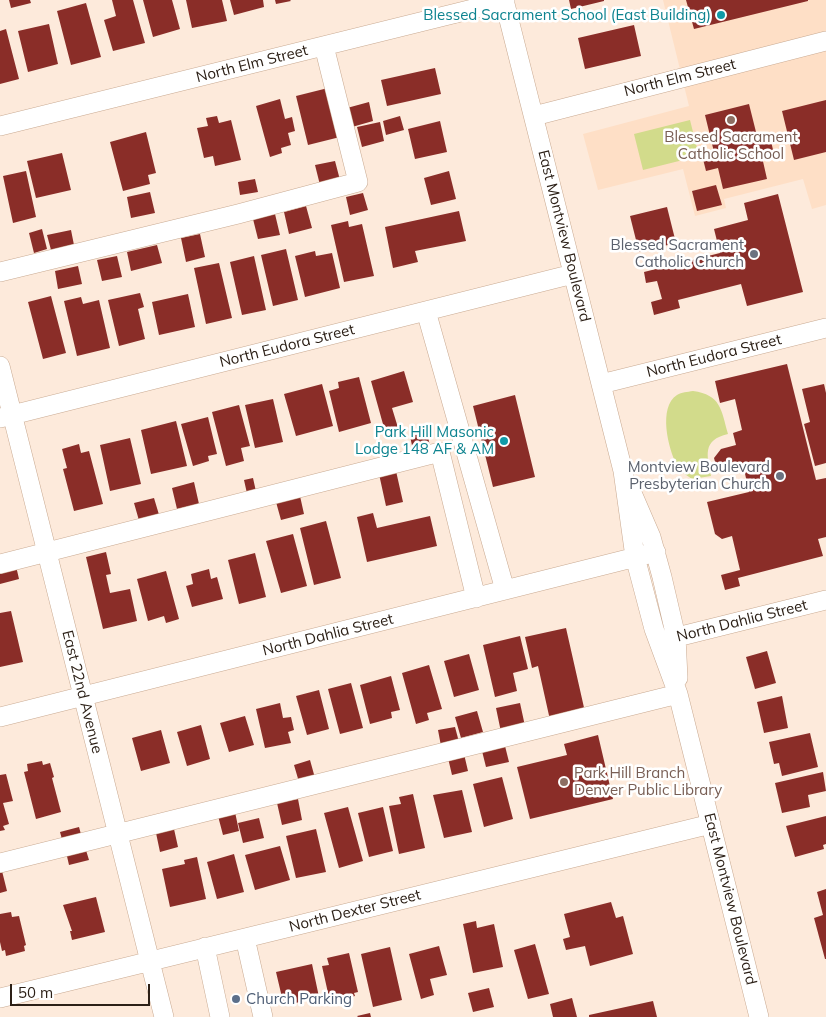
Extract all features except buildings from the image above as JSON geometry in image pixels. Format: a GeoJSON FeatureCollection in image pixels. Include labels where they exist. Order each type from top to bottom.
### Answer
{"type":"FeatureCollection","features":[{"type":"Feature","properties":{"kind":"street","name":"North Elm Street"},"geometry":{"type":"LineString","coordinates":[[0,126],[505,1]]}},
{"type":"Feature","properties":{"kind":"street","name":"East Montview Boulevard"},"geometry":{"type":"LineString","coordinates":[[505,1],[623,471],[635,557],[668,640]]}},
{"type":"Feature","properties":{"kind":"street","name":"North Elm Street"},"geometry":{"type":"LineString","coordinates":[[534,116],[826,41]]}},
{"type":"Feature","properties":{"kind":"street"},"geometry":{"type":"LineString","coordinates":[[0,272],[238,214],[358,182],[324,46]]}},
{"type":"Feature","properties":{"kind":"street","name":"North Eudora Street"},"geometry":{"type":"LineString","coordinates":[[6,417],[573,274]]}},
{"type":"Feature","properties":{"kind":"street"},"geometry":{"type":"LineString","coordinates":[[426,311],[505,590]]}},
{"type":"Feature","properties":{"kind":"street","name":"North Eudora Street"},"geometry":{"type":"LineString","coordinates":[[601,384],[826,328]]}},
{"type":"Feature","properties":{"kind":"street","name":"East 22nd Avenue"},"geometry":{"type":"LineString","coordinates":[[0,366],[6,417],[46,552],[164,1017]]}},
{"type":"Feature","properties":{"kind":"street"},"geometry":{"type":"LineString","coordinates":[[0,564],[440,452],[476,598]]}},
{"type":"Feature","properties":{"kind":"street","name":"East Montview Boulevard"},"geometry":{"type":"LineString","coordinates":[[623,471],[656,552],[668,640],[678,694],[759,1017]]}},
{"type":"Feature","properties":{"kind":"street","name":"North Dahlia Street"},"geometry":{"type":"LineString","coordinates":[[0,717],[656,552]]}},
{"type":"Feature","properties":{"kind":"street","name":"North Dahlia Street"},"geometry":{"type":"LineString","coordinates":[[668,640],[826,600]]}},
{"type":"Feature","properties":{"kind":"street"},"geometry":{"type":"LineString","coordinates":[[0,863],[678,694]]}},
{"type":"Feature","properties":{"kind":"street","name":"North Dexter Street"},"geometry":{"type":"LineString","coordinates":[[0,998],[711,824]]}},
{"type":"Feature","properties":{"kind":"street"},"geometry":{"type":"LineString","coordinates":[[244,938],[263,1017]]}},
{"type":"Feature","properties":{"kind":"street"},"geometry":{"type":"LineString","coordinates":[[204,947],[220,1017]]}},
{"type":"Feature","properties":{"kind":"shaded area","name":"Blessed Sacrament Catholic School"},"geometry":{"type":"Polygon","coordinates":[[[663,0],[826,0],[826,205],[812,209],[803,179],[724,199],[726,208],[695,216],[683,169],[598,190],[583,134],[689,106],[663,0]]]}},
{"type":"Feature","properties":{"kind":"green space"},"geometry":{"type":"Polygon","coordinates":[[[690,120],[699,156],[643,170],[634,134],[690,120]]]}},
{"type":"Feature","properties":{"kind":"green space"},"geometry":{"type":"Polygon","coordinates":[[[693,391],[702,393],[715,400],[721,410],[728,434],[714,440],[710,444],[708,461],[711,476],[692,479],[680,470],[674,458],[668,439],[666,418],[671,401],[677,395],[693,391]]]}},
{"type":"Feature","properties":{"kind":"place","name":"Blessed Sacrament School (East Building)"},"geometry":{"type":"Point","coordinates":[721,15]}},
{"type":"Feature","properties":{"kind":"place","name":"Blessed Sacrament Catholic School"},"geometry":{"type":"Point","coordinates":[731,120]}},
{"type":"Feature","properties":{"kind":"place","name":"Blessed Sacrament Catholic Church"},"geometry":{"type":"Point","coordinates":[754,254]}},
{"type":"Feature","properties":{"kind":"place","name":"Park Hill Masonic Lodge 148 AF & AM"},"geometry":{"type":"Point","coordinates":[504,441]}},
{"type":"Feature","properties":{"kind":"place","name":"Montview Boulevard Presbyterian Church"},"geometry":{"type":"Point","coordinates":[780,476]}},
{"type":"Feature","properties":{"kind":"place","name":"Park Hill Branch Denver Public Library"},"geometry":{"type":"Point","coordinates":[564,782]}},
{"type":"Feature","properties":{"kind":"place","name":"Church Parking"},"geometry":{"type":"Point","coordinates":[236,999]}}]}
